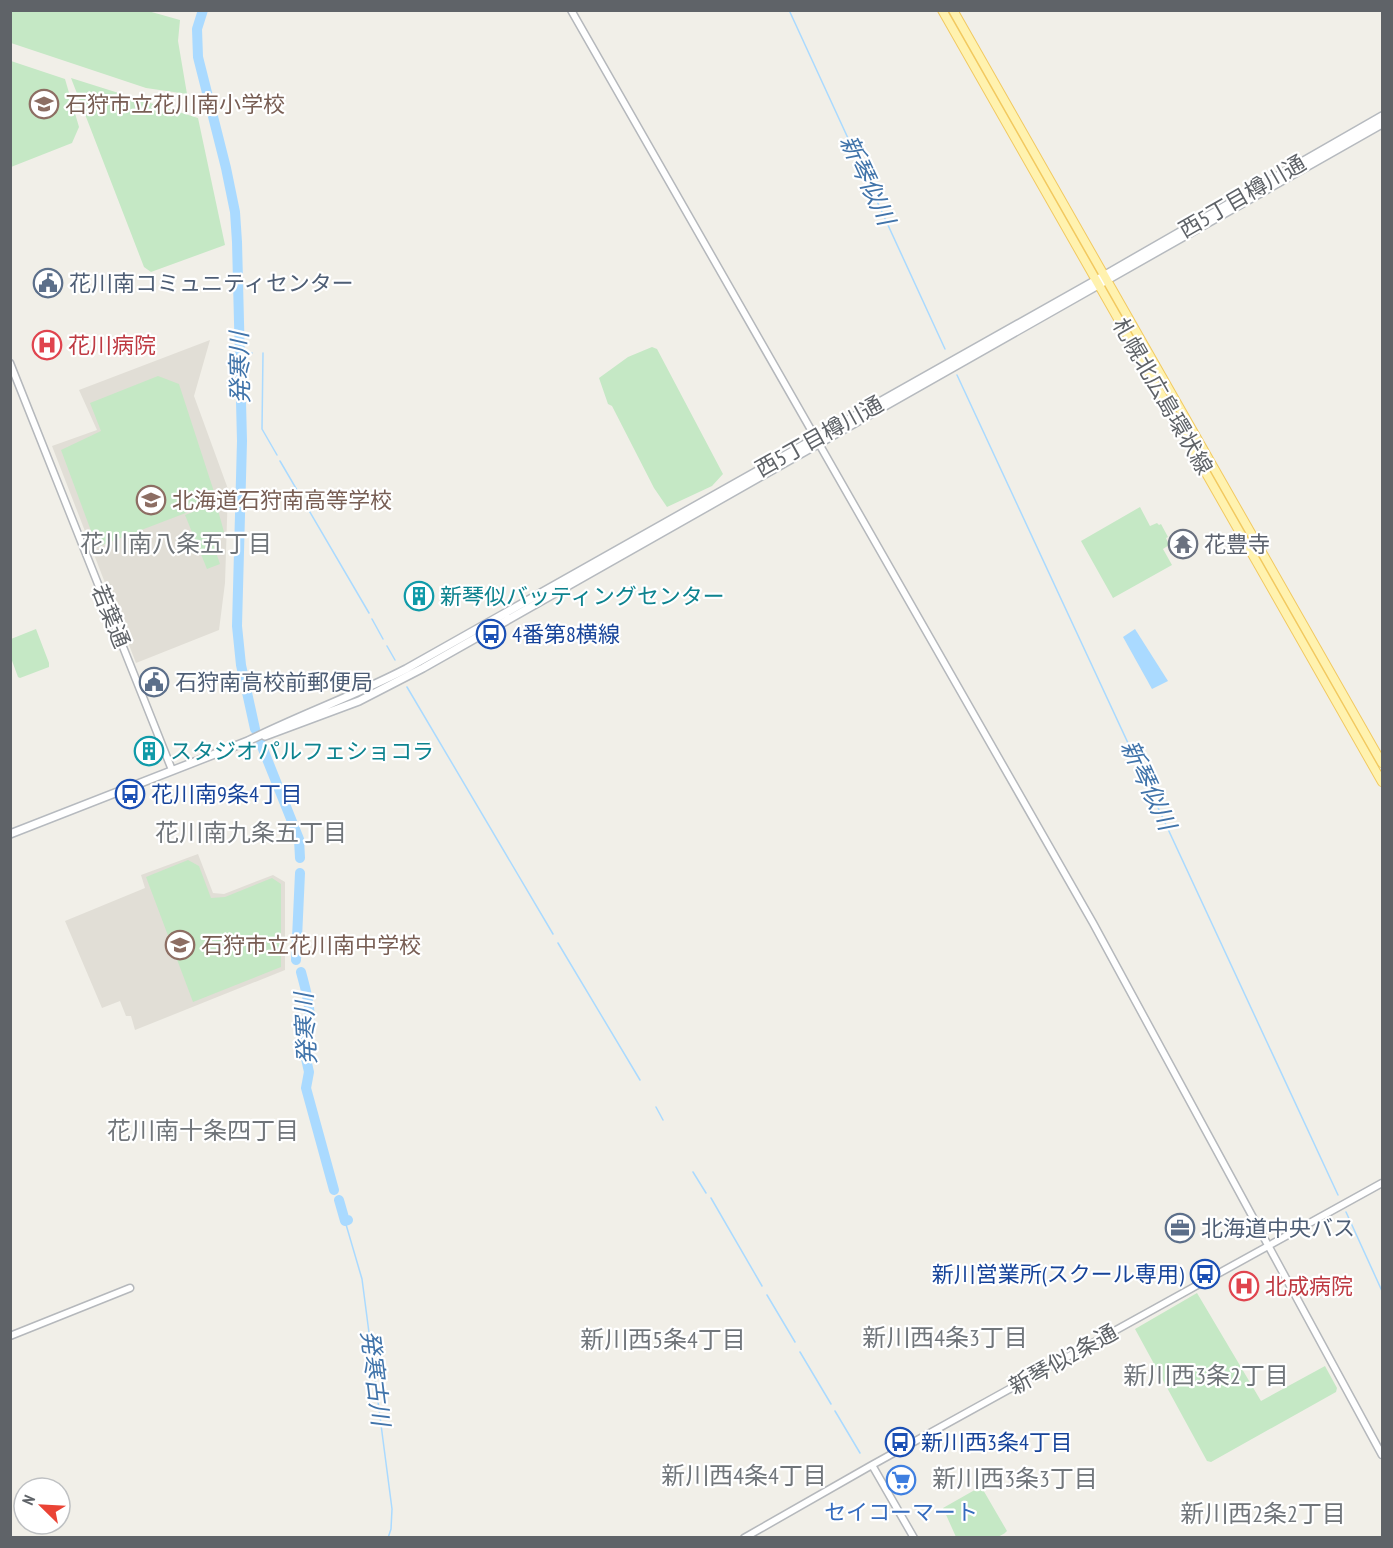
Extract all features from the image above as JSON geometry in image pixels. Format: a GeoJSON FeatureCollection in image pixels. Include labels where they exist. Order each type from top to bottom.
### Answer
{"type":"FeatureCollection","features":[{"type":"Feature","properties":{"kind":"main road","name":"札幌北広島環状線"},"geometry":{"type":"LineString","coordinates":[[942,10],[1383,782]]}},
{"type":"Feature","properties":{"kind":"main road","name":"札幌北広島環状線"},"geometry":{"type":"LineString","coordinates":[[953,10],[1383,763]]}},
{"type":"Feature","properties":{"kind":"main road","name":"西5丁目樽川通"},"geometry":{"type":"LineString","coordinates":[[10,834],[359,700],[423,669],[817,441],[1098,283],[1383,116]]}},
{"type":"Feature","properties":{"kind":"main road","name":"西5丁目樽川通"},"geometry":{"type":"LineString","coordinates":[[1106,278],[1383,124]]}},
{"type":"Feature","properties":{"kind":"street"},"geometry":{"type":"LineString","coordinates":[[571,10],[1093,923],[1383,1455]]}},
{"type":"Feature","properties":{"kind":"street","name":"若葉通"},"geometry":{"type":"LineString","coordinates":[[10,363],[172,770]]}},
{"type":"Feature","properties":{"kind":"street","name":"新琴似2条通"},"geometry":{"type":"LineString","coordinates":[[744,1538],[1383,1183]]}},
{"type":"Feature","properties":{"kind":"street"},"geometry":{"type":"LineString","coordinates":[[10,1336],[130,1288]]}},
{"type":"Feature","properties":{"kind":"street"},"geometry":{"type":"LineString","coordinates":[[872,1465],[914,1538]]}},
{"type":"Feature","properties":{"kind":"shaded area","name":"北海道石狩南高等学校"},"geometry":{"type":"Polygon","coordinates":[[[210,340],[194,396],[228,489],[225,583],[219,630],[136,663],[52,446],[97,430],[79,390],[210,340]]]}},
{"type":"Feature","properties":{"kind":"shaded area","name":"石狩市立花川南中学校"},"geometry":{"type":"Polygon","coordinates":[[[198,854],[213,893],[224,894],[273,875],[285,882],[285,970],[135,1030],[131,1016],[126,1016],[120,1001],[102,1008],[65,921],[145,888],[141,875],[198,854]]]}},
{"type":"Feature","properties":{"kind":"green space"},"geometry":{"type":"Polygon","coordinates":[[[11,10],[148,11],[180,20],[178,41],[187,94],[146,88],[11,43],[11,10]]]}},
{"type":"Feature","properties":{"kind":"green space","name":"石狩市立花川南小学校"},"geometry":{"type":"Polygon","coordinates":[[[11,61],[65,79],[79,127],[72,143],[11,167],[11,61]]]}},
{"type":"Feature","properties":{"kind":"green space"},"geometry":{"type":"Polygon","coordinates":[[[71,78],[198,118],[225,245],[151,272],[144,267],[71,78]]]}},
{"type":"Feature","properties":{"kind":"green space"},"geometry":{"type":"Polygon","coordinates":[[[652,347],[657,349],[723,474],[712,486],[667,507],[654,488],[612,406],[608,404],[599,378],[628,357],[652,347]]]}},
{"type":"Feature","properties":{"kind":"green space"},"geometry":{"type":"Polygon","coordinates":[[[158,376],[179,384],[217,501],[97,547],[61,450],[101,431],[90,403],[158,376]]]}},
{"type":"Feature","properties":{"kind":"green space"},"geometry":{"type":"Polygon","coordinates":[[[216,503],[224,532],[211,538],[220,564],[207,569],[185,515],[216,503]]]}},
{"type":"Feature","properties":{"kind":"green space"},"geometry":{"type":"Polygon","coordinates":[[[1140,507],[1150,526],[1161,524],[1168,537],[1166,538],[1169,545],[1163,549],[1172,565],[1113,598],[1081,541],[1140,507]]]}},
{"type":"Feature","properties":{"kind":"green space"},"geometry":{"type":"Polygon","coordinates":[[[36,629],[49,667],[20,678],[11,658],[11,639],[36,629]]]}},
{"type":"Feature","properties":{"kind":"green space"},"geometry":{"type":"Polygon","coordinates":[[[188,860],[199,866],[211,898],[225,897],[272,878],[281,884],[281,967],[193,1002],[146,877],[188,860]]]}},
{"type":"Feature","properties":{"kind":"green space"},"geometry":{"type":"Polygon","coordinates":[[[1197,1293],[1261,1401],[1325,1366],[1337,1388],[1336,1392],[1211,1462],[1207,1461],[1135,1329],[1197,1293]]]}},
{"type":"Feature","properties":{"kind":"green space"},"geometry":{"type":"Polygon","coordinates":[[[980,1487],[1007,1531],[990,1538],[956,1537],[943,1508],[980,1487]]]}},
{"type":"Feature","properties":{"kind":"water"},"geometry":{"type":"Polygon","coordinates":[[[1135,629],[1168,681],[1152,689],[1123,637],[1135,629]]]}},
{"type":"Feature","properties":{"kind":"waterway","name":"発寒川"},"geometry":{"type":"LineString","coordinates":[[203,10],[197,29],[198,57],[235,212],[242,441],[237,626],[241,665],[255,729]]}},
{"type":"Feature","properties":{"kind":"waterway","name":"新琴似川"},"geometry":{"type":"LineString","coordinates":[[789,10],[945,349]]}},
{"type":"Feature","properties":{"kind":"waterway"},"geometry":{"type":"LineString","coordinates":[[241,353],[252,353]]}},
{"type":"Feature","properties":{"kind":"waterway"},"geometry":{"type":"LineString","coordinates":[[263,353],[262,429],[277,455]]}},
{"type":"Feature","properties":{"kind":"waterway","name":"新琴似川"},"geometry":{"type":"LineString","coordinates":[[957,375],[1338,1195]]}},
{"type":"Feature","properties":{"kind":"waterway"},"geometry":{"type":"LineString","coordinates":[[280,461],[369,613]]}},
{"type":"Feature","properties":{"kind":"waterway"},"geometry":{"type":"LineString","coordinates":[[372,619],[383,639]]}},
{"type":"Feature","properties":{"kind":"waterway"},"geometry":{"type":"LineString","coordinates":[[387,646],[395,660]]}},
{"type":"Feature","properties":{"kind":"waterway"},"geometry":{"type":"LineString","coordinates":[[407,687],[553,934]]}},
{"type":"Feature","properties":{"kind":"waterway","name":"発寒川"},"geometry":{"type":"LineString","coordinates":[[261,744],[299,839],[300,858]]}},
{"type":"Feature","properties":{"kind":"waterway","name":"発寒川"},"geometry":{"type":"LineString","coordinates":[[296,960],[300,873]]}},
{"type":"Feature","properties":{"kind":"waterway"},"geometry":{"type":"LineString","coordinates":[[558,943],[640,1080]]}},
{"type":"Feature","properties":{"kind":"waterway","name":"発寒川"},"geometry":{"type":"LineString","coordinates":[[301,972],[309,1007],[309,1025],[302,1041],[309,1072],[306,1088],[334,1190]]}},
{"type":"Feature","properties":{"kind":"waterway"},"geometry":{"type":"LineString","coordinates":[[656,1107],[663,1120]]}},
{"type":"Feature","properties":{"kind":"waterway"},"geometry":{"type":"LineString","coordinates":[[693,1172],[706,1193]]}},
{"type":"Feature","properties":{"kind":"waterway"},"geometry":{"type":"LineString","coordinates":[[711,1198],[762,1286]]}},
{"type":"Feature","properties":{"kind":"waterway","name":"発寒川"},"geometry":{"type":"LineString","coordinates":[[339,1200],[345,1221],[348,1220]]}},
{"type":"Feature","properties":{"kind":"waterway","name":"新琴似川"},"geometry":{"type":"LineString","coordinates":[[1346,1212],[1382,1291]]}},
{"type":"Feature","properties":{"kind":"waterway","name":"発寒古川"},"geometry":{"type":"LineString","coordinates":[[345,1221],[362,1279],[392,1509],[388,1538]]}},
{"type":"Feature","properties":{"kind":"waterway"},"geometry":{"type":"LineString","coordinates":[[767,1295],[795,1342]]}},
{"type":"Feature","properties":{"kind":"waterway"},"geometry":{"type":"LineString","coordinates":[[800,1352],[831,1404]]}},
{"type":"Feature","properties":{"kind":"waterway"},"geometry":{"type":"LineString","coordinates":[[835,1411],[860,1453]]}},
{"type":"Feature","properties":{"kind":"place","name":"石狩市立花川南小学校"},"geometry":{"type":"Point","coordinates":[44,104]}},
{"type":"Feature","properties":{"kind":"place","name":"花川南コミュニティセンター"},"geometry":{"type":"Point","coordinates":[48,283]}},
{"type":"Feature","properties":{"kind":"place","name":"花川病院"},"geometry":{"type":"Point","coordinates":[47,345]}},
{"type":"Feature","properties":{"kind":"place","name":"北海道石狩南高等学校"},"geometry":{"type":"Point","coordinates":[151,500]}},
{"type":"Feature","properties":{"kind":"place","name":"花豊寺"},"geometry":{"type":"Point","coordinates":[1183,544]}},
{"type":"Feature","properties":{"kind":"place","name":"新琴似バッティングセンター"},"geometry":{"type":"Point","coordinates":[419,596]}},
{"type":"Feature","properties":{"kind":"place","name":"4番第8横線"},"geometry":{"type":"Point","coordinates":[491,634]}},
{"type":"Feature","properties":{"kind":"place","name":"石狩南高校前郵便局"},"geometry":{"type":"Point","coordinates":[154,682]}},
{"type":"Feature","properties":{"kind":"place","name":"スタジオパルフェショコラ"},"geometry":{"type":"Point","coordinates":[149,751]}},
{"type":"Feature","properties":{"kind":"place","name":"花川南9条4丁目"},"geometry":{"type":"Point","coordinates":[130,794]}},
{"type":"Feature","properties":{"kind":"place","name":"石狩市立花川南中学校"},"geometry":{"type":"Point","coordinates":[180,945]}},
{"type":"Feature","properties":{"kind":"place","name":"北海道中央バス"},"geometry":{"type":"Point","coordinates":[1180,1228]}},
{"type":"Feature","properties":{"kind":"place","name":"新川営業所(スクール専用)"},"geometry":{"type":"Point","coordinates":[1205,1274]}},
{"type":"Feature","properties":{"kind":"place","name":"北成病院"},"geometry":{"type":"Point","coordinates":[1244,1286]}},
{"type":"Feature","properties":{"kind":"place","name":"新川西3条4丁目"},"geometry":{"type":"Point","coordinates":[900,1442]}},
{"type":"Feature","properties":{"kind":"place","name":"セイコーマート"},"geometry":{"type":"Point","coordinates":[901,1480]}},
{"type":"Feature","properties":{"kind":"district","name":"花川南八条五丁目"},"geometry":{"type":"Point","coordinates":[176,544]}},
{"type":"Feature","properties":{"kind":"district","name":"花川南九条五丁目"},"geometry":{"type":"Point","coordinates":[251,833]}},
{"type":"Feature","properties":{"kind":"district","name":"花川南十条四丁目"},"geometry":{"type":"Point","coordinates":[203,1131]}},
{"type":"Feature","properties":{"kind":"district","name":"新川西4条3丁目"},"geometry":{"type":"Point","coordinates":[945,1338]}},
{"type":"Feature","properties":{"kind":"district","name":"新川西5条4丁目"},"geometry":{"type":"Point","coordinates":[663,1340]}},
{"type":"Feature","properties":{"kind":"district","name":"新川西3条2丁目"},"geometry":{"type":"Point","coordinates":[1206,1376]}},
{"type":"Feature","properties":{"kind":"district","name":"新川西4条4丁目"},"geometry":{"type":"Point","coordinates":[744,1476]}},
{"type":"Feature","properties":{"kind":"district","name":"新川西3条3丁目"},"geometry":{"type":"Point","coordinates":[1015,1479]}},
{"type":"Feature","properties":{"kind":"district","name":"新川西2条2丁目"},"geometry":{"type":"Point","coordinates":[1263,1514]}}]}
